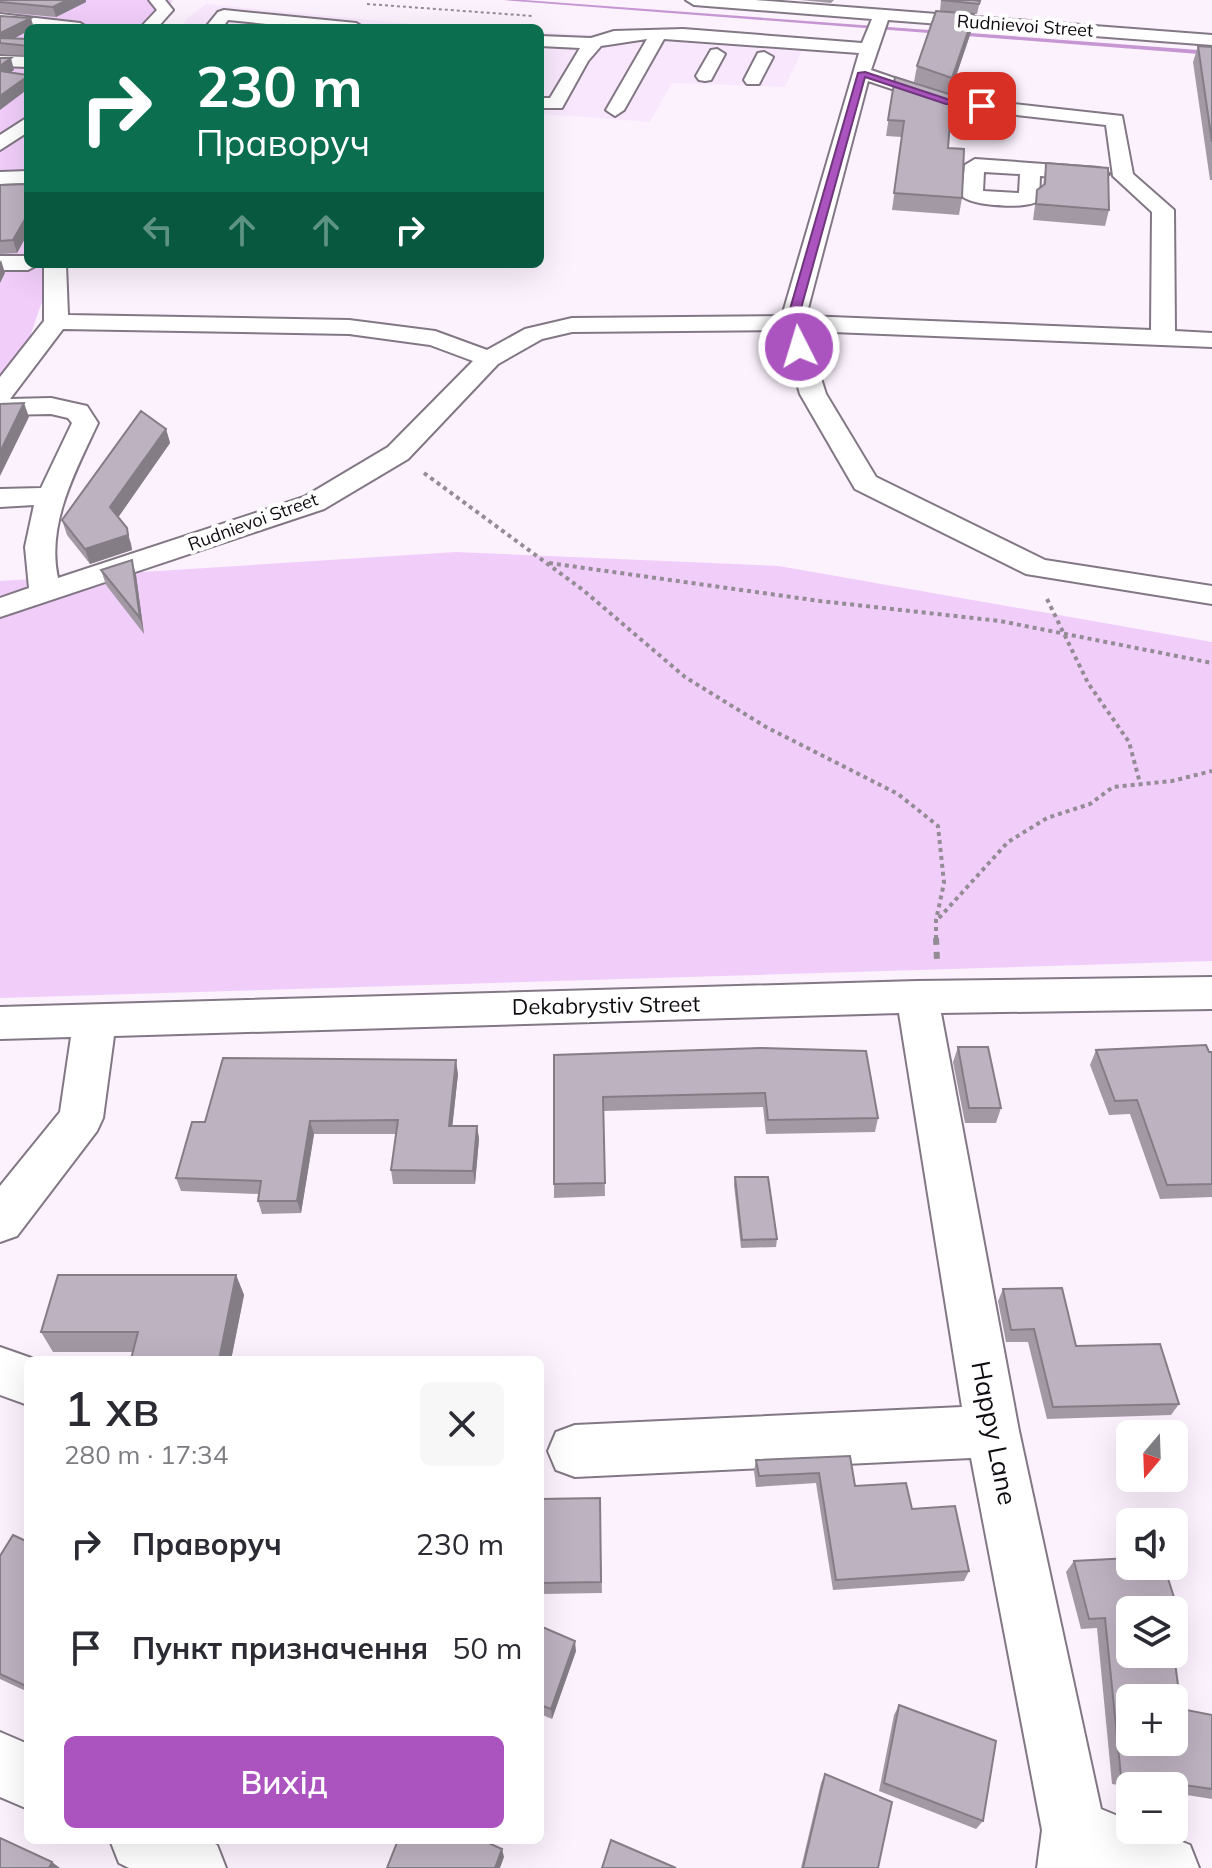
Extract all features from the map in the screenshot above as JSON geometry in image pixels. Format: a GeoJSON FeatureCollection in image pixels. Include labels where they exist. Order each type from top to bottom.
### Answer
{"type":"FeatureCollection","features":[{"type":"Feature","properties":{"kind":"street"},"geometry":{"type":"LineString","coordinates":[[152,24],[165,10],[157,0]]}},
{"type":"Feature","properties":{"kind":"street","name":"Rudnievoi Street"},"geometry":{"type":"LineString","coordinates":[[694,0],[875,32],[1036,27],[1212,40]]}},
{"type":"Feature","properties":{"kind":"street"},"geometry":{"type":"LineString","coordinates":[[1036,27],[1049,9]]}},
{"type":"Feature","properties":{"kind":"street"},"geometry":{"type":"LineString","coordinates":[[216,24],[224,15],[315,24]]}},
{"type":"Feature","properties":{"kind":"street"},"geometry":{"type":"LineString","coordinates":[[0,19],[44,24]]}},
{"type":"Feature","properties":{"kind":"street"},"geometry":{"type":"LineString","coordinates":[[1149,36],[1159,22],[1174,20]]}},
{"type":"Feature","properties":{"kind":"street"},"geometry":{"type":"LineString","coordinates":[[654,42],[875,32]]}},
{"type":"Feature","properties":{"kind":"street"},"geometry":{"type":"LineString","coordinates":[[544,41],[592,43],[605,38],[654,42],[717,54],[798,59],[875,32]]}},
{"type":"Feature","properties":{"kind":"street"},"geometry":{"type":"LineString","coordinates":[[875,32],[792,323],[813,394],[865,483],[1037,568],[1212,595]]}},
{"type":"Feature","properties":{"kind":"street"},"geometry":{"type":"LineString","coordinates":[[615,110],[654,42]]}},
{"type":"Feature","properties":{"kind":"street"},"geometry":{"type":"LineString","coordinates":[[544,103],[556,104],[592,43]]}},
{"type":"Feature","properties":{"kind":"street"},"geometry":{"type":"LineString","coordinates":[[705,76],[717,54]]}},
{"type":"Feature","properties":{"kind":"street"},"geometry":{"type":"LineString","coordinates":[[753,80],[764,57]]}},
{"type":"Feature","properties":{"kind":"street"},"geometry":{"type":"LineString","coordinates":[[0,61],[24,62]]}},
{"type":"Feature","properties":{"kind":"street"},"geometry":{"type":"LineString","coordinates":[[862,73],[946,102],[1115,120],[1123,176]]}},
{"type":"Feature","properties":{"kind":"street"},"geometry":{"type":"LineString","coordinates":[[1081,118],[1086,110],[1101,101]]}},
{"type":"Feature","properties":{"kind":"street"},"geometry":{"type":"LineString","coordinates":[[0,122],[24,123]]}},
{"type":"Feature","properties":{"kind":"street"},"geometry":{"type":"LineString","coordinates":[[0,144],[24,126]]}},
{"type":"Feature","properties":{"kind":"street"},"geometry":{"type":"LineString","coordinates":[[1030,169],[1123,176],[1163,210],[1163,339]]}},
{"type":"Feature","properties":{"kind":"street"},"geometry":{"type":"LineString","coordinates":[[0,178],[24,177]]}},
{"type":"Feature","properties":{"kind":"street"},"geometry":{"type":"LineString","coordinates":[[0,263],[24,263]]}},
{"type":"Feature","properties":{"kind":"street"},"geometry":{"type":"LineString","coordinates":[[55,268],[56,322]]}},
{"type":"Feature","properties":{"kind":"street"},"geometry":{"type":"LineString","coordinates":[[0,394],[12,360],[56,322],[349,327],[435,338],[489,359]]}},
{"type":"Feature","properties":{"kind":"street","name":"Rudnievoi Street"},"geometry":{"type":"LineString","coordinates":[[0,608],[314,503],[398,453],[489,359],[534,334],[572,325],[792,323],[1212,340]]}},
{"type":"Feature","properties":{"kind":"street"},"geometry":{"type":"LineString","coordinates":[[0,407],[51,406],[78,412],[85,423],[49,496],[38,568],[45,591]]}},
{"type":"Feature","properties":{"kind":"street"},"geometry":{"type":"LineString","coordinates":[[0,498],[49,496]]}},
{"type":"Feature","properties":{"kind":"street","name":"Dekabrystiv Street"},"geometry":{"type":"LineString","coordinates":[[0,1023],[917,997],[1212,993]]}},
{"type":"Feature","properties":{"kind":"street","name":"Happy Lane"},"geometry":{"type":"LineString","coordinates":[[917,997],[992,1431],[1071,1849]]}},
{"type":"Feature","properties":{"kind":"street"},"geometry":{"type":"LineString","coordinates":[[0,1221],[81,1118],[95,1018]]}},
{"type":"Feature","properties":{"kind":"street"},"geometry":{"type":"LineString","coordinates":[[0,1371],[24,1380]]}},
{"type":"Feature","properties":{"kind":"street"},"geometry":{"type":"LineString","coordinates":[[575,1451],[992,1431]]}},
{"type":"Feature","properties":{"kind":"street"},"geometry":{"type":"LineString","coordinates":[[0,1763],[24,1776]]}},
{"type":"Feature","properties":{"kind":"street"},"geometry":{"type":"LineString","coordinates":[[149,1844],[194,1868]]}},
{"type":"Feature","properties":{"kind":"street"},"geometry":{"type":"LineString","coordinates":[[1071,1849],[1167,1868]]}},
{"type":"Feature","properties":{"kind":"path"},"geometry":{"type":"LineString","coordinates":[[364,4],[540,17]]}},
{"type":"Feature","properties":{"kind":"path"},"geometry":{"type":"LineString","coordinates":[[398,453],[583,590],[685,677],[766,727],[898,794],[938,826],[944,883],[936,920],[938,970],[917,997]]}},
{"type":"Feature","properties":{"kind":"path"},"geometry":{"type":"LineString","coordinates":[[545,563],[820,601],[1000,621],[1212,663]]}},
{"type":"Feature","properties":{"kind":"path"},"geometry":{"type":"LineString","coordinates":[[1037,568],[1033,584],[1050,602],[1088,683],[1129,742],[1140,783]]}},
{"type":"Feature","properties":{"kind":"path"},"geometry":{"type":"LineString","coordinates":[[936,920],[1008,842],[1047,818],[1090,804],[1113,787],[1172,781],[1212,771]]}},
{"type":"Feature","properties":{"kind":"shaded area"},"geometry":{"type":"Polygon","coordinates":[[[0,0],[172,0],[162,24],[24,24],[24,268],[54,268],[0,424],[0,0]]]}},
{"type":"Feature","properties":{"kind":"shaded area"},"geometry":{"type":"Polygon","coordinates":[[[206,4],[412,24],[184,24],[187,18],[206,4]]]}},
{"type":"Feature","properties":{"kind":"shaded area"},"geometry":{"type":"Polygon","coordinates":[[[544,32],[596,35],[660,33],[687,40],[686,43],[802,51],[785,87],[672,83],[650,122],[544,114],[544,32]]]}},
{"type":"Feature","properties":{"kind":"shaded area"},"geometry":{"type":"Polygon","coordinates":[[[456,552],[779,566],[1212,642],[1212,961],[0,998],[0,581],[456,552]]]}},
{"type":"Feature","properties":{"kind":"building"},"geometry":{"type":"Polygon","coordinates":[[[0,0],[67,0],[53,7],[0,0]]]}},
{"type":"Feature","properties":{"kind":"building"},"geometry":{"type":"Polygon","coordinates":[[[941,0],[973,0],[980,1],[979,4],[941,0]]]}},
{"type":"Feature","properties":{"kind":"building"},"geometry":{"type":"Polygon","coordinates":[[[936,11],[974,14],[952,78],[917,66],[936,11]]]}},
{"type":"Feature","properties":{"kind":"building"},"geometry":{"type":"Polygon","coordinates":[[[0,16],[31,18],[0,33],[0,16]]]}},
{"type":"Feature","properties":{"kind":"building"},"geometry":{"type":"Polygon","coordinates":[[[0,38],[24,39],[24,46],[0,43],[0,38]]]}},
{"type":"Feature","properties":{"kind":"building"},"geometry":{"type":"Polygon","coordinates":[[[1198,46],[1212,47],[1212,142],[1198,46]]]}},
{"type":"Feature","properties":{"kind":"building"},"geometry":{"type":"Polygon","coordinates":[[[0,58],[11,58],[0,66],[0,58]]]}},
{"type":"Feature","properties":{"kind":"building"},"geometry":{"type":"Polygon","coordinates":[[[0,71],[24,74],[24,79],[0,96],[0,71]]]}},
{"type":"Feature","properties":{"kind":"building"},"geometry":{"type":"Polygon","coordinates":[[[895,77],[952,95],[948,148],[964,149],[962,198],[894,193],[904,121],[888,120],[895,77]]]}},
{"type":"Feature","properties":{"kind":"building"},"geometry":{"type":"Polygon","coordinates":[[[1046,163],[1108,168],[1109,210],[1036,204],[1037,190],[1045,184],[1046,163]]]}},
{"type":"Feature","properties":{"kind":"building"},"geometry":{"type":"Polygon","coordinates":[[[24,184],[24,221],[13,240],[0,241],[0,185],[24,184]]]}},
{"type":"Feature","properties":{"kind":"building"},"geometry":{"type":"Polygon","coordinates":[[[24,403],[0,452],[0,404],[24,403]]]}},
{"type":"Feature","properties":{"kind":"building"},"geometry":{"type":"Polygon","coordinates":[[[141,411],[166,429],[110,507],[127,528],[128,535],[85,549],[62,520],[141,411]]]}},
{"type":"Feature","properties":{"kind":"building"},"geometry":{"type":"Polygon","coordinates":[[[132,560],[140,618],[101,570],[132,560]]]}},
{"type":"Feature","properties":{"kind":"building"},"geometry":{"type":"Polygon","coordinates":[[[1206,1045],[1212,1052],[1212,1184],[1167,1185],[1137,1100],[1115,1101],[1096,1050],[1206,1045]]]}},
{"type":"Feature","properties":{"kind":"building"},"geometry":{"type":"Polygon","coordinates":[[[958,1047],[988,1047],[1001,1108],[969,1108],[958,1047]]]}},
{"type":"Feature","properties":{"kind":"building"},"geometry":{"type":"Polygon","coordinates":[[[760,1048],[866,1051],[878,1118],[768,1120],[765,1093],[603,1097],[605,1183],[554,1184],[554,1055],[760,1048]]]}},
{"type":"Feature","properties":{"kind":"building"},"geometry":{"type":"Polygon","coordinates":[[[223,1058],[456,1060],[449,1126],[477,1126],[473,1171],[391,1170],[398,1120],[310,1121],[297,1201],[258,1201],[261,1181],[176,1178],[192,1122],[205,1122],[223,1058]]]}},
{"type":"Feature","properties":{"kind":"building"},"geometry":{"type":"Polygon","coordinates":[[[735,1177],[768,1177],[777,1239],[742,1240],[735,1177]]]}},
{"type":"Feature","properties":{"kind":"building"},"geometry":{"type":"Polygon","coordinates":[[[58,1275],[236,1275],[220,1356],[132,1356],[138,1332],[41,1332],[58,1275]]]}},
{"type":"Feature","properties":{"kind":"building"},"geometry":{"type":"Polygon","coordinates":[[[1062,1288],[1076,1346],[1160,1344],[1179,1404],[1053,1407],[1034,1329],[1011,1330],[1003,1289],[1062,1288]]]}},
{"type":"Feature","properties":{"kind":"building"},"geometry":{"type":"Polygon","coordinates":[[[850,1456],[855,1486],[906,1483],[912,1509],[955,1506],[969,1571],[836,1580],[819,1473],[759,1476],[756,1460],[850,1456]]]}},
{"type":"Feature","properties":{"kind":"building"},"geometry":{"type":"Polygon","coordinates":[[[600,1498],[601,1582],[544,1583],[544,1499],[600,1498]]]}},
{"type":"Feature","properties":{"kind":"building"},"geometry":{"type":"Polygon","coordinates":[[[13,1535],[24,1540],[24,1685],[0,1674],[0,1556],[13,1535]]]}},
{"type":"Feature","properties":{"kind":"building"},"geometry":{"type":"Polygon","coordinates":[[[1116,1559],[1116,1580],[1168,1580],[1174,1596],[1116,1596],[1116,1668],[1176,1668],[1178,1684],[1116,1684],[1116,1727],[1105,1618],[1089,1619],[1074,1561],[1116,1559]]]}},
{"type":"Feature","properties":{"kind":"building"},"geometry":{"type":"Polygon","coordinates":[[[544,1628],[575,1641],[551,1709],[544,1706],[544,1628]]]}},
{"type":"Feature","properties":{"kind":"building"},"geometry":{"type":"Polygon","coordinates":[[[899,1705],[996,1741],[983,1821],[884,1783],[899,1705]]]}},
{"type":"Feature","properties":{"kind":"building"},"geometry":{"type":"Polygon","coordinates":[[[1188,1710],[1212,1715],[1212,1789],[1188,1786],[1188,1772],[1121,1772],[1119,1756],[1188,1756],[1188,1710]]]}},
{"type":"Feature","properties":{"kind":"building"},"geometry":{"type":"Polygon","coordinates":[[[825,1774],[892,1802],[878,1868],[803,1868],[825,1774]]]}},
{"type":"Feature","properties":{"kind":"building"},"geometry":{"type":"Polygon","coordinates":[[[0,1838],[52,1862],[49,1868],[0,1868],[0,1838]]]}},
{"type":"Feature","properties":{"kind":"building"},"geometry":{"type":"Polygon","coordinates":[[[611,1840],[676,1868],[602,1868],[611,1840]]]}},
{"type":"Feature","properties":{"kind":"building"},"geometry":{"type":"Polygon","coordinates":[[[396,1844],[491,1844],[502,1849],[495,1868],[387,1868],[396,1844]]]}},
{"type":"Feature","properties":{"kind":"waterway"},"geometry":{"type":"LineString","coordinates":[[505,0],[1212,53]]}},
{"type":"Feature","properties":{"kind":"route"},"geometry":{"type":"LineString","coordinates":[[799,347],[792,323],[862,73],[946,102],[982,106]]}}]}
